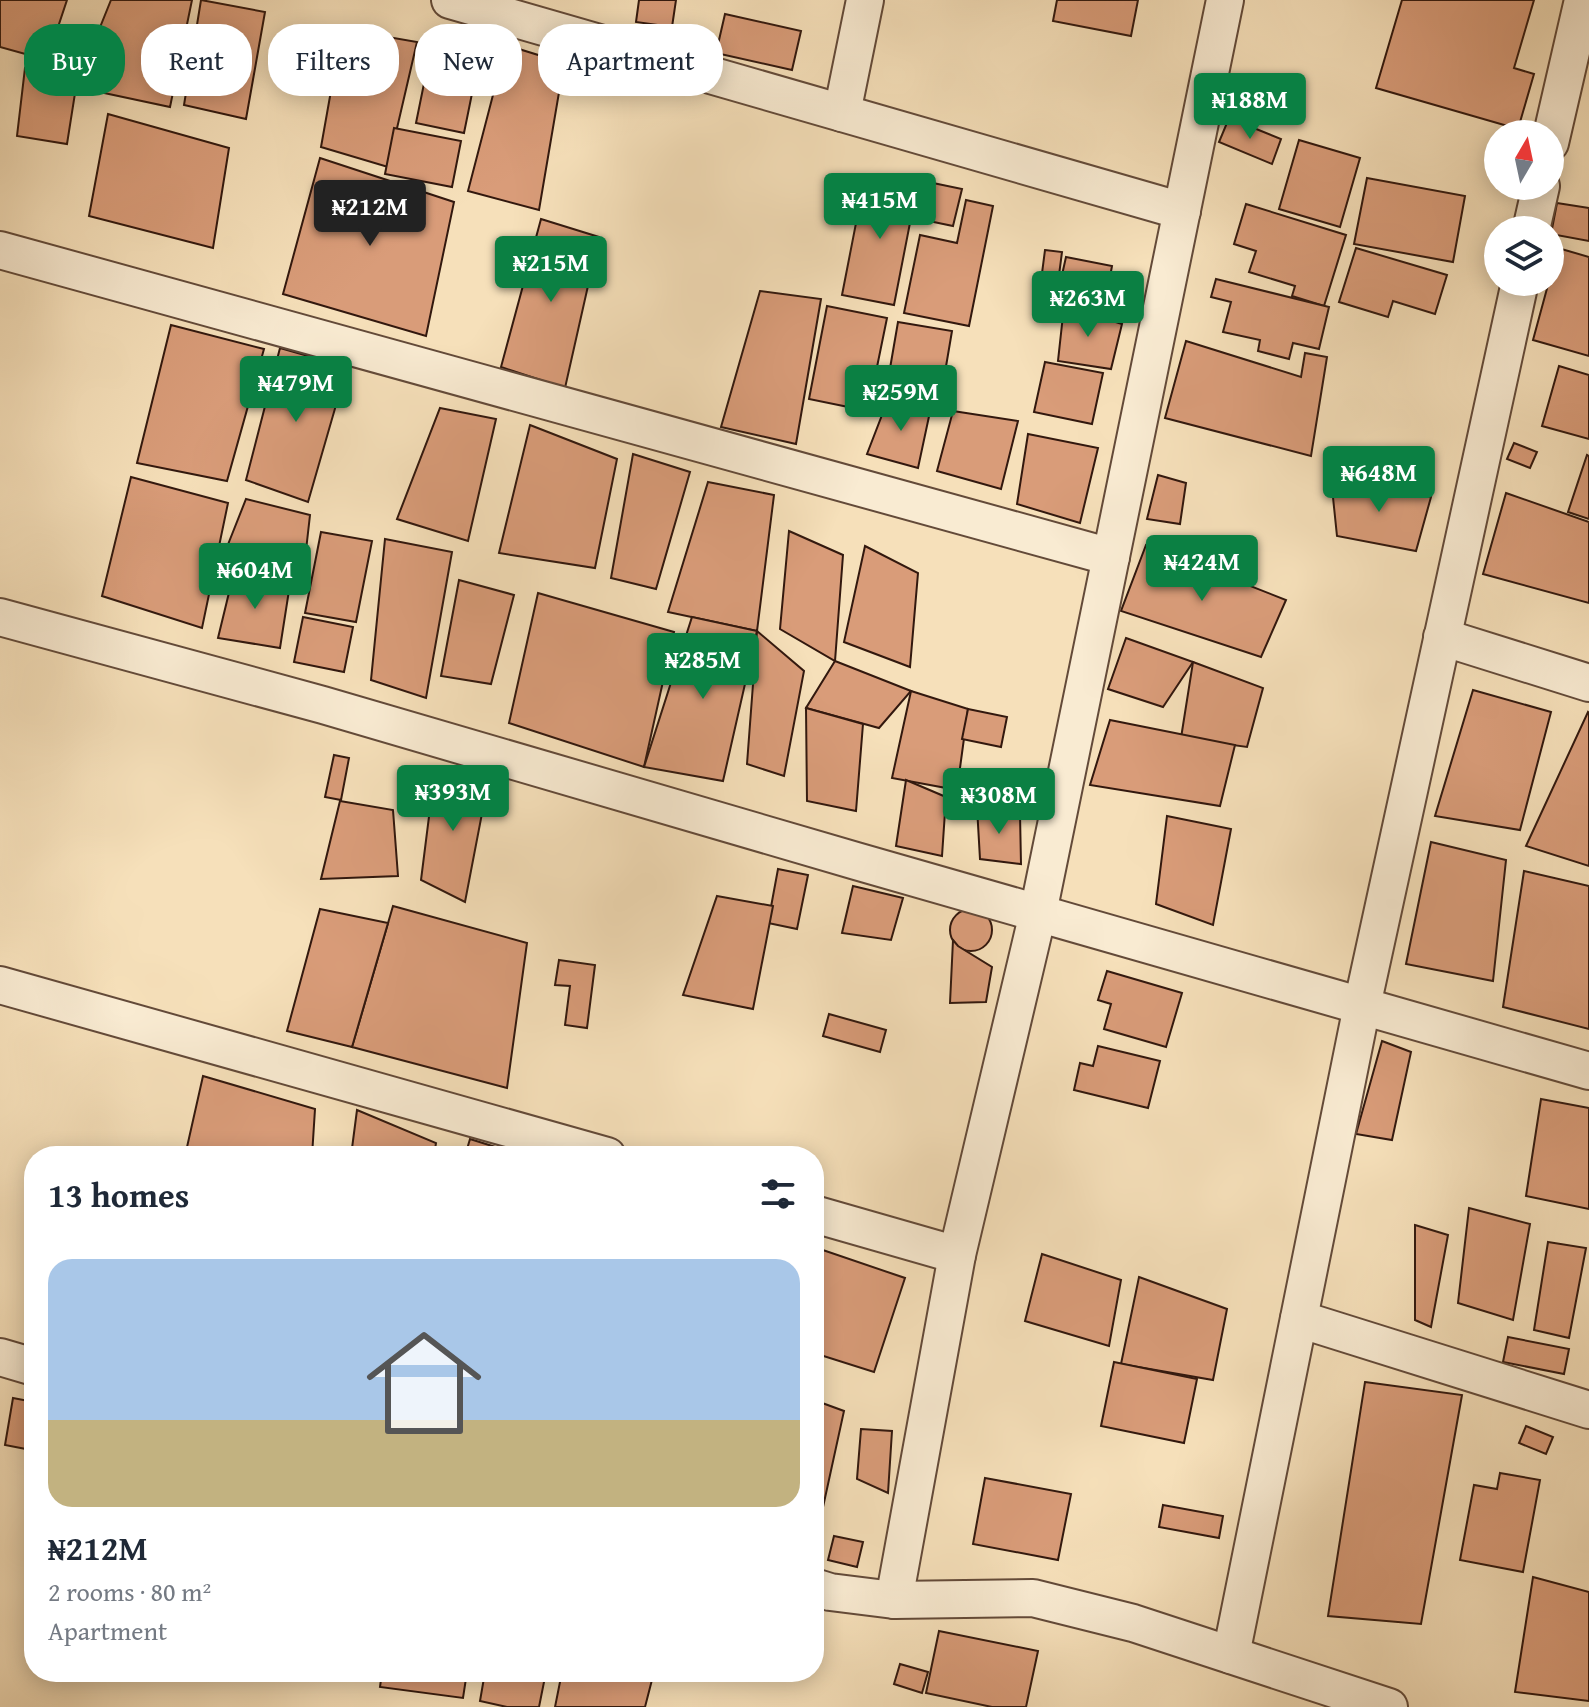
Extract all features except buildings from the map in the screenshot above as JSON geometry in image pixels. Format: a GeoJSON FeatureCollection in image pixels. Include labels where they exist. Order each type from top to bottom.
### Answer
{"type":"FeatureCollection","features":[{"type":"Feature","properties":{"kind":"street"},"geometry":{"type":"LineString","coordinates":[[450,0],[502,7],[842,113],[1182,211]]}},
{"type":"Feature","properties":{"kind":"street"},"geometry":{"type":"LineString","coordinates":[[842,113],[865,0]]}},
{"type":"Feature","properties":{"kind":"street"},"geometry":{"type":"LineString","coordinates":[[894,1600],[957,1255],[1038,913],[1225,0]]}},
{"type":"Feature","properties":{"kind":"street"},"geometry":{"type":"LineString","coordinates":[[1555,120],[1583,0]]}},
{"type":"Feature","properties":{"kind":"street"},"geometry":{"type":"LineString","coordinates":[[0,250],[1111,557]]}},
{"type":"Feature","properties":{"kind":"street"},"geometry":{"type":"LineString","coordinates":[[1231,1655],[1362,1006],[1517,296]]}},
{"type":"Feature","properties":{"kind":"street"},"geometry":{"type":"LineString","coordinates":[[0,617],[323,705],[1589,1071]]}},
{"type":"Feature","properties":{"kind":"street"},"geometry":{"type":"LineString","coordinates":[[1442,637],[1589,683]]}},
{"type":"Feature","properties":{"kind":"street"},"geometry":{"type":"LineString","coordinates":[[0,985],[572,1146]]}},
{"type":"Feature","properties":{"kind":"street"},"geometry":{"type":"LineString","coordinates":[[824,1217],[957,1255]]}},
{"type":"Feature","properties":{"kind":"street"},"geometry":{"type":"LineString","coordinates":[[1299,1319],[1589,1410]]}},
{"type":"Feature","properties":{"kind":"street"},"geometry":{"type":"LineString","coordinates":[[0,1357],[24,1364]]}},
{"type":"Feature","properties":{"kind":"street"},"geometry":{"type":"LineString","coordinates":[[824,1590],[894,1600],[1033,1598],[1133,1623],[1389,1707]]}}]}
